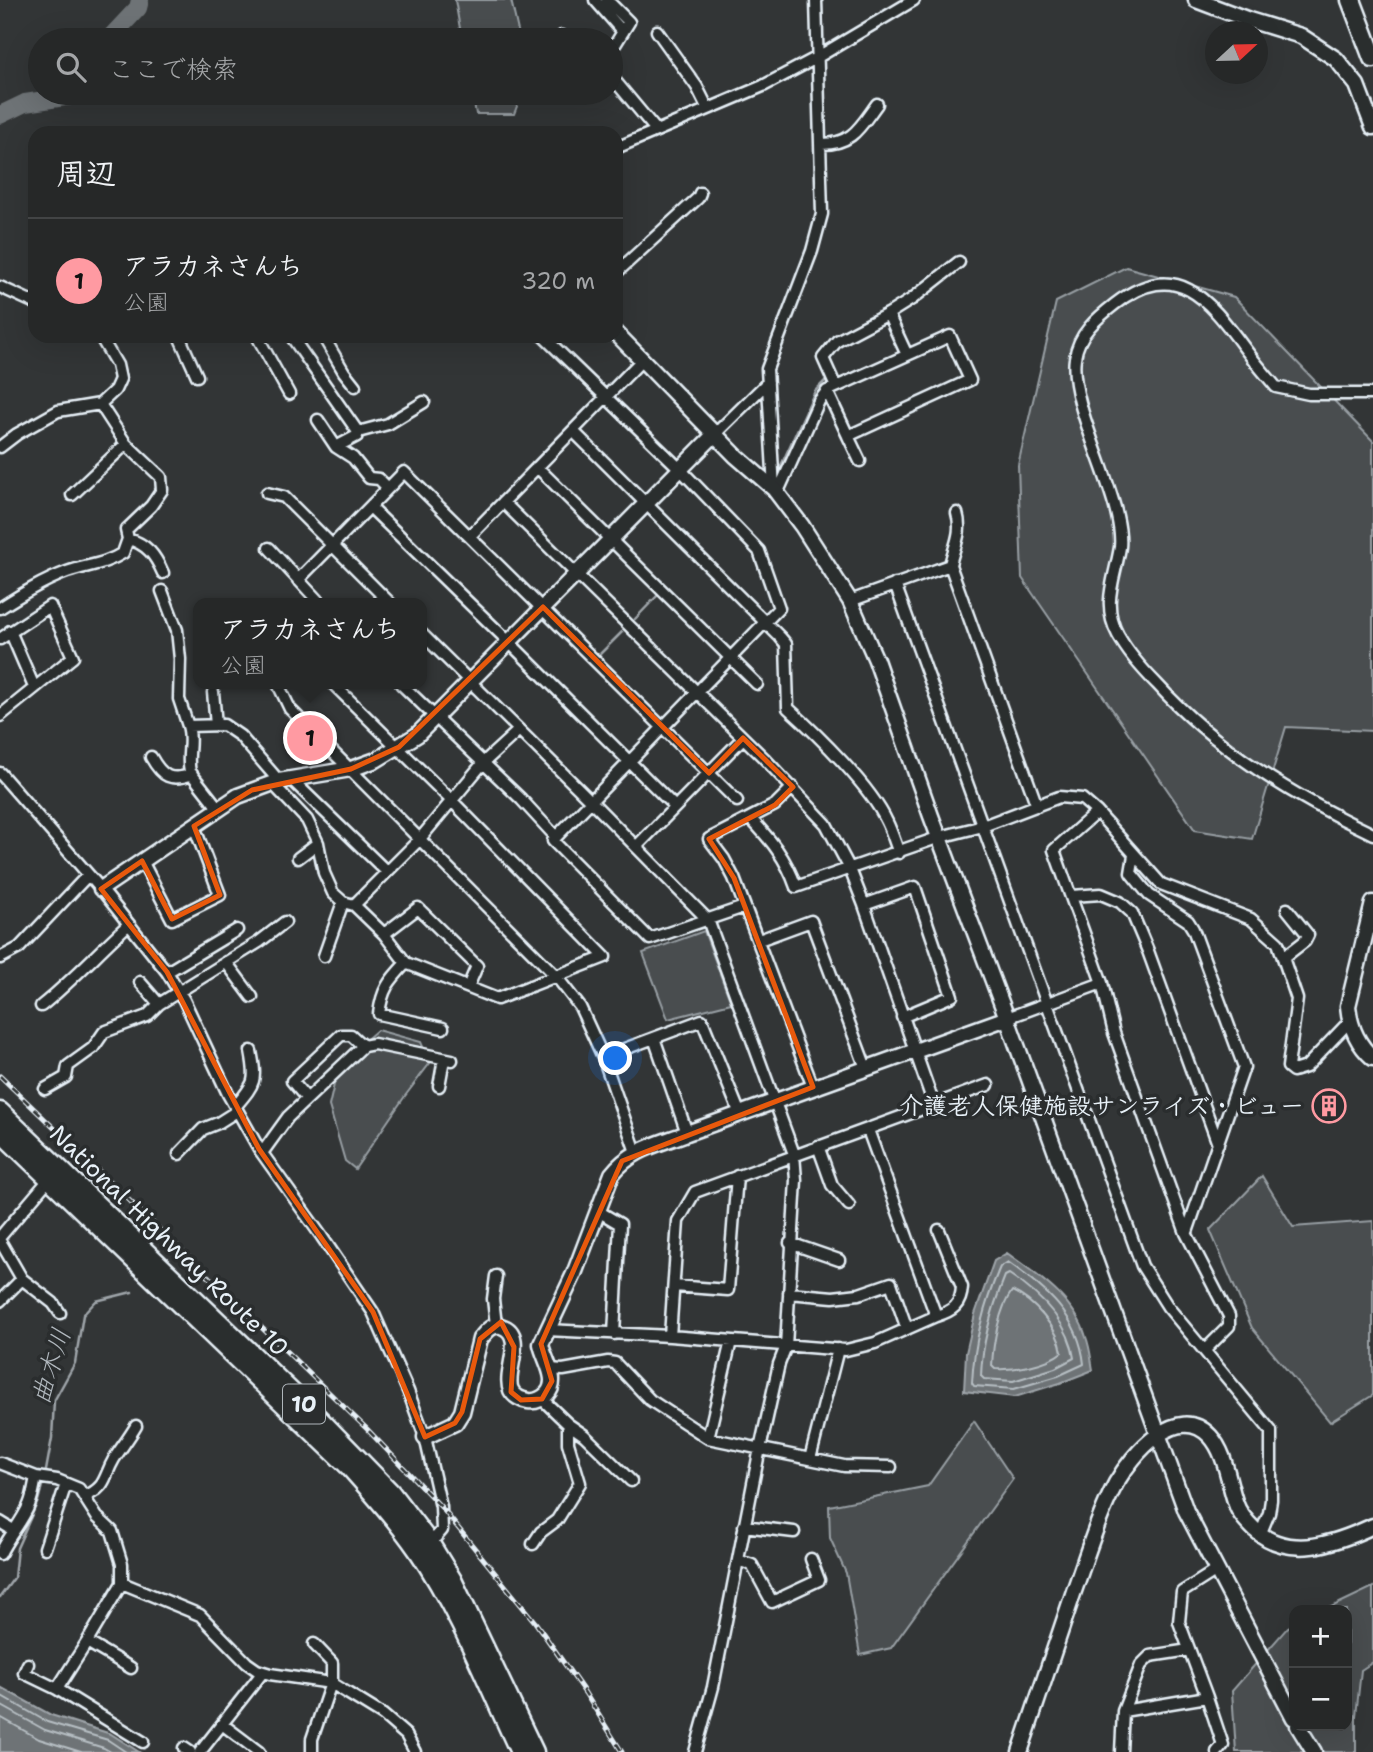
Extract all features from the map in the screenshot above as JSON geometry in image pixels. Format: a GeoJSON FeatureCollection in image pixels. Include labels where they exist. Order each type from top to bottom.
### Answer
{"type":"FeatureCollection","features":[{"type":"Feature","properties":{"kind":"highway"},"geometry":{"type":"LineString","coordinates":[[1351,0],[1373,58]]}},
{"type":"Feature","properties":{"kind":"highway","name":"National Highway Route 10"},"geometry":{"type":"LineString","coordinates":[[0,1112],[54,1174],[350,1467],[377,1497],[436,1578],[520,1752]]}},
{"type":"Feature","properties":{"kind":"highway","name":"National Highway Route 10"},"geometry":{"type":"LineString","coordinates":[[0,1130],[54,1174],[345,1445],[390,1492],[430,1544],[464,1604],[534,1752]]}},
{"type":"Feature","properties":{"kind":"street"},"geometry":{"type":"LineString","coordinates":[[595,0],[620,28]]}},
{"type":"Feature","properties":{"kind":"street"},"geometry":{"type":"LineString","coordinates":[[607,0],[629,22],[623,32]]}},
{"type":"Feature","properties":{"kind":"street"},"geometry":{"type":"LineString","coordinates":[[775,491],[767,369],[812,251],[822,214],[816,0]]}},
{"type":"Feature","properties":{"kind":"street"},"geometry":{"type":"LineString","coordinates":[[1196,0],[1301,36],[1336,59],[1357,85],[1373,127]]}},
{"type":"Feature","properties":{"kind":"street"},"geometry":{"type":"LineString","coordinates":[[623,145],[751,92],[818,57],[910,1]]}},
{"type":"Feature","properties":{"kind":"street"},"geometry":{"type":"LineString","coordinates":[[657,31],[697,87],[708,109]]}},
{"type":"Feature","properties":{"kind":"street"},"geometry":{"type":"LineString","coordinates":[[623,90],[656,130]]}},
{"type":"Feature","properties":{"kind":"street"},"geometry":{"type":"LineString","coordinates":[[820,144],[835,145],[853,136],[877,104]]}},
{"type":"Feature","properties":{"kind":"street"},"geometry":{"type":"LineString","coordinates":[[623,267],[701,193]]}},
{"type":"Feature","properties":{"kind":"street"},"geometry":{"type":"LineString","coordinates":[[860,461],[831,389],[823,358],[836,341],[912,299],[959,262]]}},
{"type":"Feature","properties":{"kind":"street"},"geometry":{"type":"LineString","coordinates":[[1373,394],[1309,394],[1276,387],[1209,303],[1190,289],[1175,284],[1152,285],[1126,296],[1088,328],[1075,356],[1078,394],[1117,516],[1121,544],[1108,603],[1116,632],[1127,650],[1173,702],[1235,756],[1373,834]]}},
{"type":"Feature","properties":{"kind":"street"},"geometry":{"type":"LineString","coordinates":[[0,287],[28,300]]}},
{"type":"Feature","properties":{"kind":"street"},"geometry":{"type":"LineString","coordinates":[[888,314],[907,355]]}},
{"type":"Feature","properties":{"kind":"street"},"geometry":{"type":"LineString","coordinates":[[775,491],[819,401],[831,389],[950,336],[970,380],[848,436]]}},
{"type":"Feature","properties":{"kind":"street"},"geometry":{"type":"LineString","coordinates":[[623,341],[775,491],[802,526],[850,601],[876,660],[1186,1511],[1289,1709]]}},
{"type":"Feature","properties":{"kind":"street"},"geometry":{"type":"LineString","coordinates":[[0,447],[58,411],[100,404],[115,390],[120,379],[117,365],[104,343]]}},
{"type":"Feature","properties":{"kind":"street"},"geometry":{"type":"LineString","coordinates":[[182,343],[197,376]]}},
{"type":"Feature","properties":{"kind":"street"},"geometry":{"type":"LineString","coordinates":[[261,343],[289,394]]}},
{"type":"Feature","properties":{"kind":"street"},"geometry":{"type":"LineString","coordinates":[[296,343],[358,432]]}},
{"type":"Feature","properties":{"kind":"street"},"geometry":{"type":"LineString","coordinates":[[327,343],[355,386]]}},
{"type":"Feature","properties":{"kind":"street"},"geometry":{"type":"LineString","coordinates":[[553,343],[759,551],[779,608],[553,841],[650,939],[744,907]]}},
{"type":"Feature","properties":{"kind":"street"},"geometry":{"type":"LineString","coordinates":[[470,536],[641,360]]}},
{"type":"Feature","properties":{"kind":"street"},"geometry":{"type":"LineString","coordinates":[[101,889],[238,796],[280,781],[351,769],[399,747],[435,717],[679,468],[768,382]]}},
{"type":"Feature","properties":{"kind":"street"},"geometry":{"type":"LineString","coordinates":[[336,447],[357,436],[358,432],[388,424],[424,402]]}},
{"type":"Feature","properties":{"kind":"street"},"geometry":{"type":"LineString","coordinates":[[0,608],[34,586],[58,576],[107,563],[124,553],[128,539],[126,530],[162,490],[161,477],[126,444],[100,404]]}},
{"type":"Feature","properties":{"kind":"street"},"geometry":{"type":"LineString","coordinates":[[318,420],[336,447],[353,458],[369,478],[379,479],[388,488]]}},
{"type":"Feature","properties":{"kind":"street"},"geometry":{"type":"LineString","coordinates":[[573,431],[786,644],[788,708],[866,789],[887,821],[899,853]]}},
{"type":"Feature","properties":{"kind":"street"},"geometry":{"type":"LineString","coordinates":[[72,495],[126,444]]}},
{"type":"Feature","properties":{"kind":"street"},"geometry":{"type":"LineString","coordinates":[[537,467],[757,684]]}},
{"type":"Feature","properties":{"kind":"street"},"geometry":{"type":"LineString","coordinates":[[298,580],[404,472],[737,801]]}},
{"type":"Feature","properties":{"kind":"street"},"geometry":{"type":"LineString","coordinates":[[267,493],[284,496],[385,598]]}},
{"type":"Feature","properties":{"kind":"street"},"geometry":{"type":"LineString","coordinates":[[503,502],[793,787],[826,824],[850,869],[864,905],[934,1105]]}},
{"type":"Feature","properties":{"kind":"street"},"geometry":{"type":"LineString","coordinates":[[369,507],[675,807]]}},
{"type":"Feature","properties":{"kind":"street"},"geometry":{"type":"LineString","coordinates":[[957,513],[961,525],[960,534],[950,565],[1037,806]]}},
{"type":"Feature","properties":{"kind":"street"},"geometry":{"type":"LineString","coordinates":[[128,539],[142,543],[156,558],[163,573]]}},
{"type":"Feature","properties":{"kind":"street"},"geometry":{"type":"LineString","coordinates":[[269,548],[315,598]]}},
{"type":"Feature","properties":{"kind":"street"},"geometry":{"type":"LineString","coordinates":[[850,601],[950,565]]}},
{"type":"Feature","properties":{"kind":"street"},"geometry":{"type":"LineString","coordinates":[[895,584],[1142,1266],[1168,1307],[1271,1431],[1271,1500],[1260,1535]]}},
{"type":"Feature","properties":{"kind":"street"},"geometry":{"type":"LineString","coordinates":[[162,591],[177,630],[180,659],[179,699],[191,734],[188,764],[192,774],[219,809]]}},
{"type":"Feature","properties":{"kind":"street"},"geometry":{"type":"LineString","coordinates":[[0,639],[50,606],[73,657],[0,716]]}},
{"type":"Feature","properties":{"kind":"street"},"geometry":{"type":"LineString","coordinates":[[10,631],[34,687]]}},
{"type":"Feature","properties":{"kind":"street"},"geometry":{"type":"LineString","coordinates":[[427,639],[708,920],[794,1154],[796,1180],[790,1243],[786,1346],[779,1364],[760,1450],[713,1686],[695,1752]]}},
{"type":"Feature","properties":{"kind":"street"},"geometry":{"type":"LineString","coordinates":[[280,689],[290,709],[556,976],[580,1007],[603,1057],[636,1152]]}},
{"type":"Feature","properties":{"kind":"street"},"geometry":{"type":"LineString","coordinates":[[188,726],[224,725],[240,736],[280,781],[307,820],[318,843],[324,873],[333,893],[343,902],[354,905],[384,934],[406,963],[497,999],[605,957],[453,801],[337,689]]}},
{"type":"Feature","properties":{"kind":"street"},"geometry":{"type":"LineString","coordinates":[[406,689],[556,837]]}},
{"type":"Feature","properties":{"kind":"street"},"geometry":{"type":"LineString","coordinates":[[213,692],[216,725]]}},
{"type":"Feature","properties":{"kind":"street"},"geometry":{"type":"LineString","coordinates":[[354,905],[419,840],[483,763],[519,730]]}},
{"type":"Feature","properties":{"kind":"street"},"geometry":{"type":"LineString","coordinates":[[636,847],[743,738]]}},
{"type":"Feature","properties":{"kind":"street"},"geometry":{"type":"LineString","coordinates":[[151,757],[158,769],[169,777],[178,779],[192,774]]}},
{"type":"Feature","properties":{"kind":"street"},"geometry":{"type":"LineString","coordinates":[[0,773],[101,889],[167,972],[179,991],[236,1109],[262,1153],[373,1312],[425,1437],[441,1507],[442,1530],[430,1544]]}},
{"type":"Feature","properties":{"kind":"street"},"geometry":{"type":"LineString","coordinates":[[280,781],[387,872]]}},
{"type":"Feature","properties":{"kind":"street"},"geometry":{"type":"LineString","coordinates":[[793,787],[775,805],[709,839],[734,878],[813,1087]]}},
{"type":"Feature","properties":{"kind":"street"},"geometry":{"type":"LineString","coordinates":[[750,818],[775,843],[789,867],[796,887],[940,837],[983,826],[1059,797],[1082,799],[1097,812],[1161,884],[1251,919],[1278,943],[1297,999],[1288,1067],[1293,1071],[1306,1067],[1349,1022]]}},
{"type":"Feature","properties":{"kind":"street"},"geometry":{"type":"LineString","coordinates":[[1097,812],[1054,850],[1102,983],[1114,1032],[1186,1233],[1231,1322],[1205,1350]]}},
{"type":"Feature","properties":{"kind":"street"},"geometry":{"type":"LineString","coordinates":[[142,861],[173,919],[220,895],[194,826]]}},
{"type":"Feature","properties":{"kind":"street"},"geometry":{"type":"LineString","coordinates":[[298,858],[318,843]]}},
{"type":"Feature","properties":{"kind":"street"},"geometry":{"type":"LineString","coordinates":[[1134,855],[1131,873],[1149,895],[1188,921],[1193,929],[1244,1068],[1186,1233]]}},
{"type":"Feature","properties":{"kind":"street"},"geometry":{"type":"LineString","coordinates":[[0,958],[19,948],[88,875]]}},
{"type":"Feature","properties":{"kind":"street"},"geometry":{"type":"LineString","coordinates":[[864,905],[915,887],[948,984],[952,996],[902,1017]]}},
{"type":"Feature","properties":{"kind":"street"},"geometry":{"type":"LineString","coordinates":[[1072,896],[1101,894],[1120,902],[1132,913],[1218,1144]]}},
{"type":"Feature","properties":{"kind":"street"},"geometry":{"type":"LineString","coordinates":[[324,956],[343,902]]}},
{"type":"Feature","properties":{"kind":"street"},"geometry":{"type":"LineString","coordinates":[[1373,903],[1348,1006],[1349,1022],[1355,1036],[1373,1058]]}},
{"type":"Feature","properties":{"kind":"street"},"geometry":{"type":"LineString","coordinates":[[384,934],[418,908],[477,966],[468,987]]}},
{"type":"Feature","properties":{"kind":"street"},"geometry":{"type":"LineString","coordinates":[[1283,958],[1305,941],[1308,935],[1287,909]]}},
{"type":"Feature","properties":{"kind":"street"},"geometry":{"type":"LineString","coordinates":[[759,940],[811,921],[866,1068]]}},
{"type":"Feature","properties":{"kind":"street"},"geometry":{"type":"LineString","coordinates":[[45,1089],[66,1077],[68,1066],[93,1048],[97,1038],[104,1032],[147,1016],[159,1004],[285,922]]}},
{"type":"Feature","properties":{"kind":"street"},"geometry":{"type":"LineString","coordinates":[[41,1006],[72,981],[95,955],[129,924]]}},
{"type":"Feature","properties":{"kind":"street"},"geometry":{"type":"LineString","coordinates":[[167,972],[237,930]]}},
{"type":"Feature","properties":{"kind":"street"},"geometry":{"type":"LineString","coordinates":[[226,962],[252,997]]}},
{"type":"Feature","properties":{"kind":"street"},"geometry":{"type":"LineString","coordinates":[[406,963],[388,983],[381,997],[379,1014],[443,1028]]}},
{"type":"Feature","properties":{"kind":"street"},"geometry":{"type":"LineString","coordinates":[[140,982],[159,1004]]}},
{"type":"Feature","properties":{"kind":"street"},"geometry":{"type":"LineString","coordinates":[[425,1437],[455,1423],[463,1412],[480,1339],[487,1330],[496,1325],[505,1327],[512,1335],[514,1346],[508,1379],[511,1392],[521,1400],[531,1402],[542,1399],[550,1390],[550,1369],[541,1344],[574,1274],[612,1174],[622,1161],[636,1152],[687,1133],[1102,983]]}},
{"type":"Feature","properties":{"kind":"street"},"geometry":{"type":"LineString","coordinates":[[603,1057],[702,1020],[740,1114]]}},
{"type":"Feature","properties":{"kind":"street"},"geometry":{"type":"LineString","coordinates":[[307,1099],[292,1081],[341,1035],[351,1035],[363,1046]]}},
{"type":"Feature","properties":{"kind":"street"},"geometry":{"type":"LineString","coordinates":[[654,1038],[687,1133]]}},
{"type":"Feature","properties":{"kind":"street"},"geometry":{"type":"LineString","coordinates":[[262,1153],[288,1117],[363,1046],[374,1044],[448,1059],[439,1086]]}},
{"type":"Feature","properties":{"kind":"street"},"geometry":{"type":"LineString","coordinates":[[179,1154],[204,1129],[219,1124],[236,1109],[248,1092],[256,1075],[251,1051]]}},
{"type":"Feature","properties":{"kind":"street"},"geometry":{"type":"LineString","coordinates":[[670,1336],[678,1221],[695,1192],[988,1085]]}},
{"type":"Feature","properties":{"kind":"street"},"geometry":{"type":"LineString","coordinates":[[868,1129],[936,1316]]}},
{"type":"Feature","properties":{"kind":"street"},"geometry":{"type":"LineString","coordinates":[[818,1146],[832,1185],[849,1205]]}},
{"type":"Feature","properties":{"kind":"street"},"geometry":{"type":"LineString","coordinates":[[54,1174],[0,1239],[22,1279],[53,1303],[60,1313]]}},
{"type":"Feature","properties":{"kind":"street"},"geometry":{"type":"LineString","coordinates":[[674,1286],[728,1290],[737,1176]]}},
{"type":"Feature","properties":{"kind":"street"},"geometry":{"type":"LineString","coordinates":[[598,1211],[620,1224],[614,1334]]}},
{"type":"Feature","properties":{"kind":"street"},"geometry":{"type":"LineString","coordinates":[[547,1331],[670,1336],[838,1349],[875,1343],[949,1312],[957,1306],[962,1287],[939,1230]]}},
{"type":"Feature","properties":{"kind":"street"},"geometry":{"type":"LineString","coordinates":[[790,1243],[839,1260]]}},
{"type":"Feature","properties":{"kind":"street"},"geometry":{"type":"LineString","coordinates":[[496,1276],[493,1299],[496,1325]]}},
{"type":"Feature","properties":{"kind":"street"},"geometry":{"type":"LineString","coordinates":[[0,1301],[22,1279]]}},
{"type":"Feature","properties":{"kind":"street"},"geometry":{"type":"LineString","coordinates":[[789,1293],[834,1297],[859,1294],[891,1283],[907,1329]]}},
{"type":"Feature","properties":{"kind":"street"},"geometry":{"type":"LineString","coordinates":[[708,1438],[731,1342]]}},
{"type":"Feature","properties":{"kind":"street"},"geometry":{"type":"LineString","coordinates":[[810,1459],[838,1349]]}},
{"type":"Feature","properties":{"kind":"street"},"geometry":{"type":"LineString","coordinates":[[550,1369],[563,1370],[615,1363],[650,1400],[708,1438],[844,1466],[891,1467]]}},
{"type":"Feature","properties":{"kind":"street"},"geometry":{"type":"LineString","coordinates":[[542,1399],[632,1481]]}},
{"type":"Feature","properties":{"kind":"street"},"geometry":{"type":"LineString","coordinates":[[533,1544],[541,1532],[557,1520],[580,1483],[568,1443],[568,1424]]}},
{"type":"Feature","properties":{"kind":"street"},"geometry":{"type":"LineString","coordinates":[[1020,1752],[1097,1525],[1132,1458],[1157,1436],[1178,1425],[1196,1426],[1209,1434],[1219,1447],[1237,1508],[1260,1535],[1277,1543],[1310,1548],[1349,1537],[1373,1526]]}},
{"type":"Feature","properties":{"kind":"street"},"geometry":{"type":"LineString","coordinates":[[84,1497],[96,1492],[102,1485],[114,1459],[136,1426]]}},
{"type":"Feature","properties":{"kind":"street"},"geometry":{"type":"LineString","coordinates":[[0,1463],[79,1489],[97,1517],[112,1531],[122,1564],[122,1583],[57,1689]]}},
{"type":"Feature","properties":{"kind":"street"},"geometry":{"type":"LineString","coordinates":[[0,1554],[42,1478]]}},
{"type":"Feature","properties":{"kind":"street"},"geometry":{"type":"LineString","coordinates":[[45,1548],[66,1484]]}},
{"type":"Feature","properties":{"kind":"street"},"geometry":{"type":"LineString","coordinates":[[0,1522],[13,1530]]}},
{"type":"Feature","properties":{"kind":"street"},"geometry":{"type":"LineString","coordinates":[[744,1526],[794,1532]]}},
{"type":"Feature","properties":{"kind":"street"},"geometry":{"type":"LineString","coordinates":[[738,1560],[752,1565],[772,1602],[819,1580],[811,1559]]}},
{"type":"Feature","properties":{"kind":"street"},"geometry":{"type":"LineString","coordinates":[[1215,1571],[1182,1591],[1179,1622],[1223,1745],[1217,1752]]}},
{"type":"Feature","properties":{"kind":"street"},"geometry":{"type":"LineString","coordinates":[[122,1583],[200,1615],[247,1663],[263,1672],[331,1683],[383,1715],[405,1735],[415,1752]]}},
{"type":"Feature","properties":{"kind":"street"},"geometry":{"type":"LineString","coordinates":[[87,1642],[131,1668]]}},
{"type":"Feature","properties":{"kind":"street"},"geometry":{"type":"LineString","coordinates":[[312,1752],[313,1740],[331,1683],[332,1663],[314,1644]]}},
{"type":"Feature","properties":{"kind":"street"},"geometry":{"type":"LineString","coordinates":[[1121,1752],[1123,1711],[1141,1665],[1150,1656],[1189,1650]]}},
{"type":"Feature","properties":{"kind":"street"},"geometry":{"type":"LineString","coordinates":[[28,1664],[24,1673],[57,1689],[143,1742]]}},
{"type":"Feature","properties":{"kind":"street"},"geometry":{"type":"LineString","coordinates":[[200,1752],[263,1672]]}},
{"type":"Feature","properties":{"kind":"street"},"geometry":{"type":"LineString","coordinates":[[1123,1711],[1207,1697]]}},
{"type":"Feature","properties":{"kind":"street"},"geometry":{"type":"LineString","coordinates":[[222,1724],[259,1752]]}},
{"type":"Feature","properties":{"kind":"street"},"geometry":{"type":"LineString","coordinates":[[1301,1731],[1314,1752]]}},
{"type":"Feature","properties":{"kind":"highlighted area"},"geometry":{"type":"Polygon","coordinates":[[[543,607],[709,773],[743,738],[793,787],[775,805],[709,839],[734,878],[813,1087],[622,1161],[541,1344],[552,1381],[542,1399],[521,1400],[511,1392],[514,1347],[501,1322],[480,1339],[462,1412],[455,1423],[425,1437],[373,1312],[259,1149],[167,972],[101,889],[142,861],[172,919],[220,895],[194,826],[252,790],[351,769],[399,747],[543,607]]]}},
{"type":"Feature","properties":{"kind":"shaded area"},"geometry":{"type":"Polygon","coordinates":[[[455,0],[511,0],[517,28],[460,28],[455,0]]]}},
{"type":"Feature","properties":{"kind":"shaded area"},"geometry":{"type":"Polygon","coordinates":[[[474,105],[517,105],[514,114],[476,114],[474,105]]]}},
{"type":"Feature","properties":{"kind":"shaded area"},"geometry":{"type":"Polygon","coordinates":[[[1126,267],[1234,297],[1373,441],[1373,731],[1286,727],[1252,839],[1195,830],[1022,578],[1018,465],[1056,302],[1126,267]]]}},
{"type":"Feature","properties":{"kind":"shaded area"},"geometry":{"type":"Polygon","coordinates":[[[704,931],[731,1003],[668,1019],[643,953],[704,931]]]}},
{"type":"Feature","properties":{"kind":"shaded area"},"geometry":{"type":"Polygon","coordinates":[[[377,1030],[421,1042],[430,1063],[355,1169],[345,1161],[329,1106],[339,1063],[377,1030]]]}},
{"type":"Feature","properties":{"kind":"shaded area"},"geometry":{"type":"Polygon","coordinates":[[[1262,1176],[1293,1227],[1373,1221],[1373,1395],[1330,1422],[1252,1328],[1210,1230],[1262,1176]]]}},
{"type":"Feature","properties":{"kind":"shaded area"},"geometry":{"type":"Polygon","coordinates":[[[974,1421],[1013,1479],[891,1648],[860,1655],[846,1573],[830,1538],[829,1506],[928,1486],[974,1421]]]}},
{"type":"Feature","properties":{"kind":"shaded area"},"geometry":{"type":"Polygon","coordinates":[[[1373,1587],[1373,1662],[1361,1670],[1356,1716],[1356,1752],[1236,1752],[1232,1691],[1289,1626],[1289,1731],[1352,1731],[1352,1605],[1335,1605],[1373,1587]]]}},
{"type":"Feature","properties":{"kind":"water"},"geometry":{"type":"Polygon","coordinates":[[[1007,1253],[1054,1289],[1073,1311],[1081,1323],[1093,1370],[1015,1397],[964,1391],[966,1353],[975,1314],[994,1261],[1007,1253]]]}},
{"type":"Feature","properties":{"kind":"water"},"geometry":{"type":"Polygon","coordinates":[[[0,1687],[51,1715],[111,1734],[139,1752],[0,1752],[0,1687]]]}},
{"type":"Feature","properties":{"kind":"waterway"},"geometry":{"type":"LineString","coordinates":[[119,28],[138,8],[140,0]]}},
{"type":"Feature","properties":{"kind":"waterway"},"geometry":{"type":"LineString","coordinates":[[0,115],[28,103]]}},
{"type":"Feature","properties":{"kind":"waterway","name":"曲木川"},"geometry":{"type":"LineString","coordinates":[[779,470],[815,391],[825,381]]}},
{"type":"Feature","properties":{"kind":"waterway","name":"曲木川"},"geometry":{"type":"LineString","coordinates":[[635,619],[658,595]]}},
{"type":"Feature","properties":{"kind":"waterway","name":"曲木川"},"geometry":{"type":"LineString","coordinates":[[598,656],[622,632]]}},
{"type":"Feature","properties":{"kind":"waterway","name":"曲木川"},"geometry":{"type":"LineString","coordinates":[[45,1476],[52,1438],[54,1401],[75,1363],[83,1315],[96,1301],[132,1292]]}},
{"type":"Feature","properties":{"kind":"waterway","name":"曲木川"},"geometry":{"type":"LineString","coordinates":[[0,1597],[14,1578],[17,1548],[38,1501],[43,1482]]}},
{"type":"Feature","properties":{"kind":"railway"},"geometry":{"type":"LineString","coordinates":[[0,1076],[367,1429],[441,1507],[535,1622],[622,1752]]}},
{"type":"Feature","properties":{"kind":"place","name":"アラカネさんち"},"geometry":{"type":"Point","coordinates":[310,738]}},
{"type":"Feature","properties":{"kind":"place","name":"介護老人保健施設サンライズ・ビュー"},"geometry":{"type":"Point","coordinates":[1329,1106]}}]}
